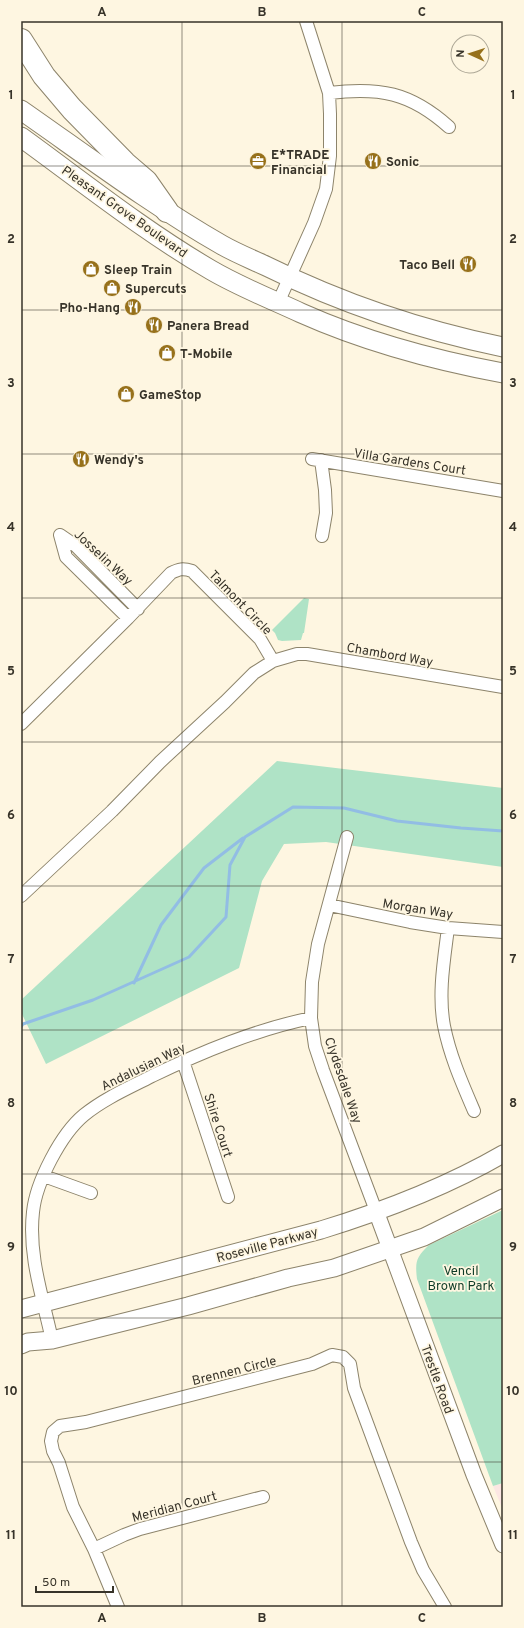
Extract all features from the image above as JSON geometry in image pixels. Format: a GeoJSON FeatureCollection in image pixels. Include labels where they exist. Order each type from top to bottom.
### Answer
{"type":"FeatureCollection","features":[{"type":"Feature","properties":{"kind":"highway"},"geometry":{"type":"LineString","coordinates":[[21,40],[44,76],[72,109],[125,163],[146,181],[167,211]]}},
{"type":"Feature","properties":{"kind":"main road","name":"Pleasant Grove Boulevard"},"geometry":{"type":"LineString","coordinates":[[21,110],[167,211],[224,246],[289,278],[362,308],[407,323],[441,333],[503,347]]}},
{"type":"Feature","properties":{"kind":"main road","name":"Pleasant Grove Boulevard"},"geometry":{"type":"LineString","coordinates":[[21,137],[152,233],[212,270],[278,303],[353,334],[399,350],[436,360],[503,373]]}},
{"type":"Feature","properties":{"kind":"main road","name":"Roseville Parkway"},"geometry":{"type":"LineString","coordinates":[[21,1309],[321,1230],[376,1211],[443,1184],[503,1154]]}},
{"type":"Feature","properties":{"kind":"main road"},"geometry":{"type":"LineString","coordinates":[[21,1345],[28,1342],[52,1340],[188,1306],[288,1278],[334,1268],[424,1237],[503,1198]]}},
{"type":"Feature","properties":{"kind":"street"},"geometry":{"type":"LineString","coordinates":[[278,303],[314,223],[326,189],[330,156],[329,93],[306,21]]}},
{"type":"Feature","properties":{"kind":"street"},"geometry":{"type":"LineString","coordinates":[[329,93],[369,90],[401,96],[424,108],[449,127]]}},
{"type":"Feature","properties":{"kind":"street","name":"Villa Gardens Court"},"geometry":{"type":"LineString","coordinates":[[322,536],[326,513],[325,490],[317,460],[503,491]]}},
{"type":"Feature","properties":{"kind":"street","name":"Josselin Way"},"geometry":{"type":"LineString","coordinates":[[128,618],[66,557],[60,535],[76,546],[138,609]]}},
{"type":"Feature","properties":{"kind":"street","name":"Talmont Circle"},"geometry":{"type":"LineString","coordinates":[[21,724],[138,609],[171,573],[179,569],[192,571],[260,639],[273,661]]}},
{"type":"Feature","properties":{"kind":"street","name":"Chambord Way"},"geometry":{"type":"LineString","coordinates":[[273,661],[297,654],[307,654],[503,687]]}},
{"type":"Feature","properties":{"kind":"street"},"geometry":{"type":"LineString","coordinates":[[21,896],[112,811],[160,762],[254,673],[273,661]]}},
{"type":"Feature","properties":{"kind":"street","name":"Clydesdale Way"},"geometry":{"type":"LineString","coordinates":[[347,837],[318,944],[312,982],[311,1018],[315,1046],[323,1070],[376,1211]]}},
{"type":"Feature","properties":{"kind":"street","name":"Morgan Way"},"geometry":{"type":"LineString","coordinates":[[329,905],[403,921],[448,928],[503,932]]}},
{"type":"Feature","properties":{"kind":"street"},"geometry":{"type":"LineString","coordinates":[[448,928],[442,979],[444,1026],[453,1062],[474,1111]]}},
{"type":"Feature","properties":{"kind":"street","name":"Andalusian Way"},"geometry":{"type":"LineString","coordinates":[[52,1340],[33,1257],[31,1237],[33,1210],[44,1176],[52,1157],[66,1135],[83,1116],[108,1097],[183,1061],[253,1033],[277,1025],[311,1018]]}},
{"type":"Feature","properties":{"kind":"street","name":"Shire Court"},"geometry":{"type":"LineString","coordinates":[[183,1061],[228,1197]]}},
{"type":"Feature","properties":{"kind":"street"},"geometry":{"type":"LineString","coordinates":[[44,1176],[91,1193]]}},
{"type":"Feature","properties":{"kind":"street","name":"Trestle Road"},"geometry":{"type":"LineString","coordinates":[[376,1211],[474,1475],[503,1545]]}},
{"type":"Feature","properties":{"kind":"street","name":"Brennen Circle"},"geometry":{"type":"LineString","coordinates":[[118,1607],[94,1549],[73,1507],[59,1463],[53,1451],[51,1441],[53,1432],[60,1426],[86,1422],[312,1364],[332,1355],[343,1357],[350,1364],[354,1388],[412,1542],[423,1570],[444,1607]]}},
{"type":"Feature","properties":{"kind":"street","name":"Meridian Court"},"geometry":{"type":"LineString","coordinates":[[94,1549],[140,1529],[263,1497]]}},
{"type":"Feature","properties":{"kind":"shaded area"},"geometry":{"type":"Polygon","coordinates":[[[503,1483],[503,1510],[493,1486],[503,1483]]]}},
{"type":"Feature","properties":{"kind":"green space"},"geometry":{"type":"Polygon","coordinates":[[[304,598],[309,599],[304,633],[301,640],[278,640],[272,630],[304,598]]]}},
{"type":"Feature","properties":{"kind":"green space"},"geometry":{"type":"Polygon","coordinates":[[[277,761],[503,788],[503,867],[326,842],[284,844],[262,881],[239,968],[46,1064],[21,1012],[21,1000],[277,761]]]}},
{"type":"Feature","properties":{"kind":"green space","name":"Vencil Brown Park"},"geometry":{"type":"Polygon","coordinates":[[[503,1210],[503,1483],[493,1486],[417,1279],[416,1264],[421,1253],[429,1245],[503,1210]]]}},
{"type":"Feature","properties":{"kind":"waterway"},"geometry":{"type":"LineString","coordinates":[[21,1027],[23,1024],[93,1000],[189,957],[226,917],[230,865],[245,837],[293,807],[344,808],[397,821],[503,831]]}},
{"type":"Feature","properties":{"kind":"waterway"},"geometry":{"type":"LineString","coordinates":[[134,983],[161,925],[204,868],[243,838]]}},
{"type":"Feature","properties":{"kind":"place","name":"E*TRADE Financial"},"geometry":{"type":"Point","coordinates":[258,161]}},
{"type":"Feature","properties":{"kind":"place","name":"Sonic"},"geometry":{"type":"Point","coordinates":[373,161]}},
{"type":"Feature","properties":{"kind":"place","name":"Taco Bell"},"geometry":{"type":"Point","coordinates":[468,264]}},
{"type":"Feature","properties":{"kind":"place","name":"Sleep Train"},"geometry":{"type":"Point","coordinates":[91,269]}},
{"type":"Feature","properties":{"kind":"place","name":"Supercuts"},"geometry":{"type":"Point","coordinates":[112,288]}},
{"type":"Feature","properties":{"kind":"place","name":"Pho-Hang"},"geometry":{"type":"Point","coordinates":[133,307]}},
{"type":"Feature","properties":{"kind":"place","name":"Panera Bread"},"geometry":{"type":"Point","coordinates":[154,325]}},
{"type":"Feature","properties":{"kind":"place","name":"T-Mobile"},"geometry":{"type":"Point","coordinates":[167,353]}},
{"type":"Feature","properties":{"kind":"place","name":"GameStop"},"geometry":{"type":"Point","coordinates":[126,394]}},
{"type":"Feature","properties":{"kind":"place","name":"Wendy's"},"geometry":{"type":"Point","coordinates":[81,459]}}]}
